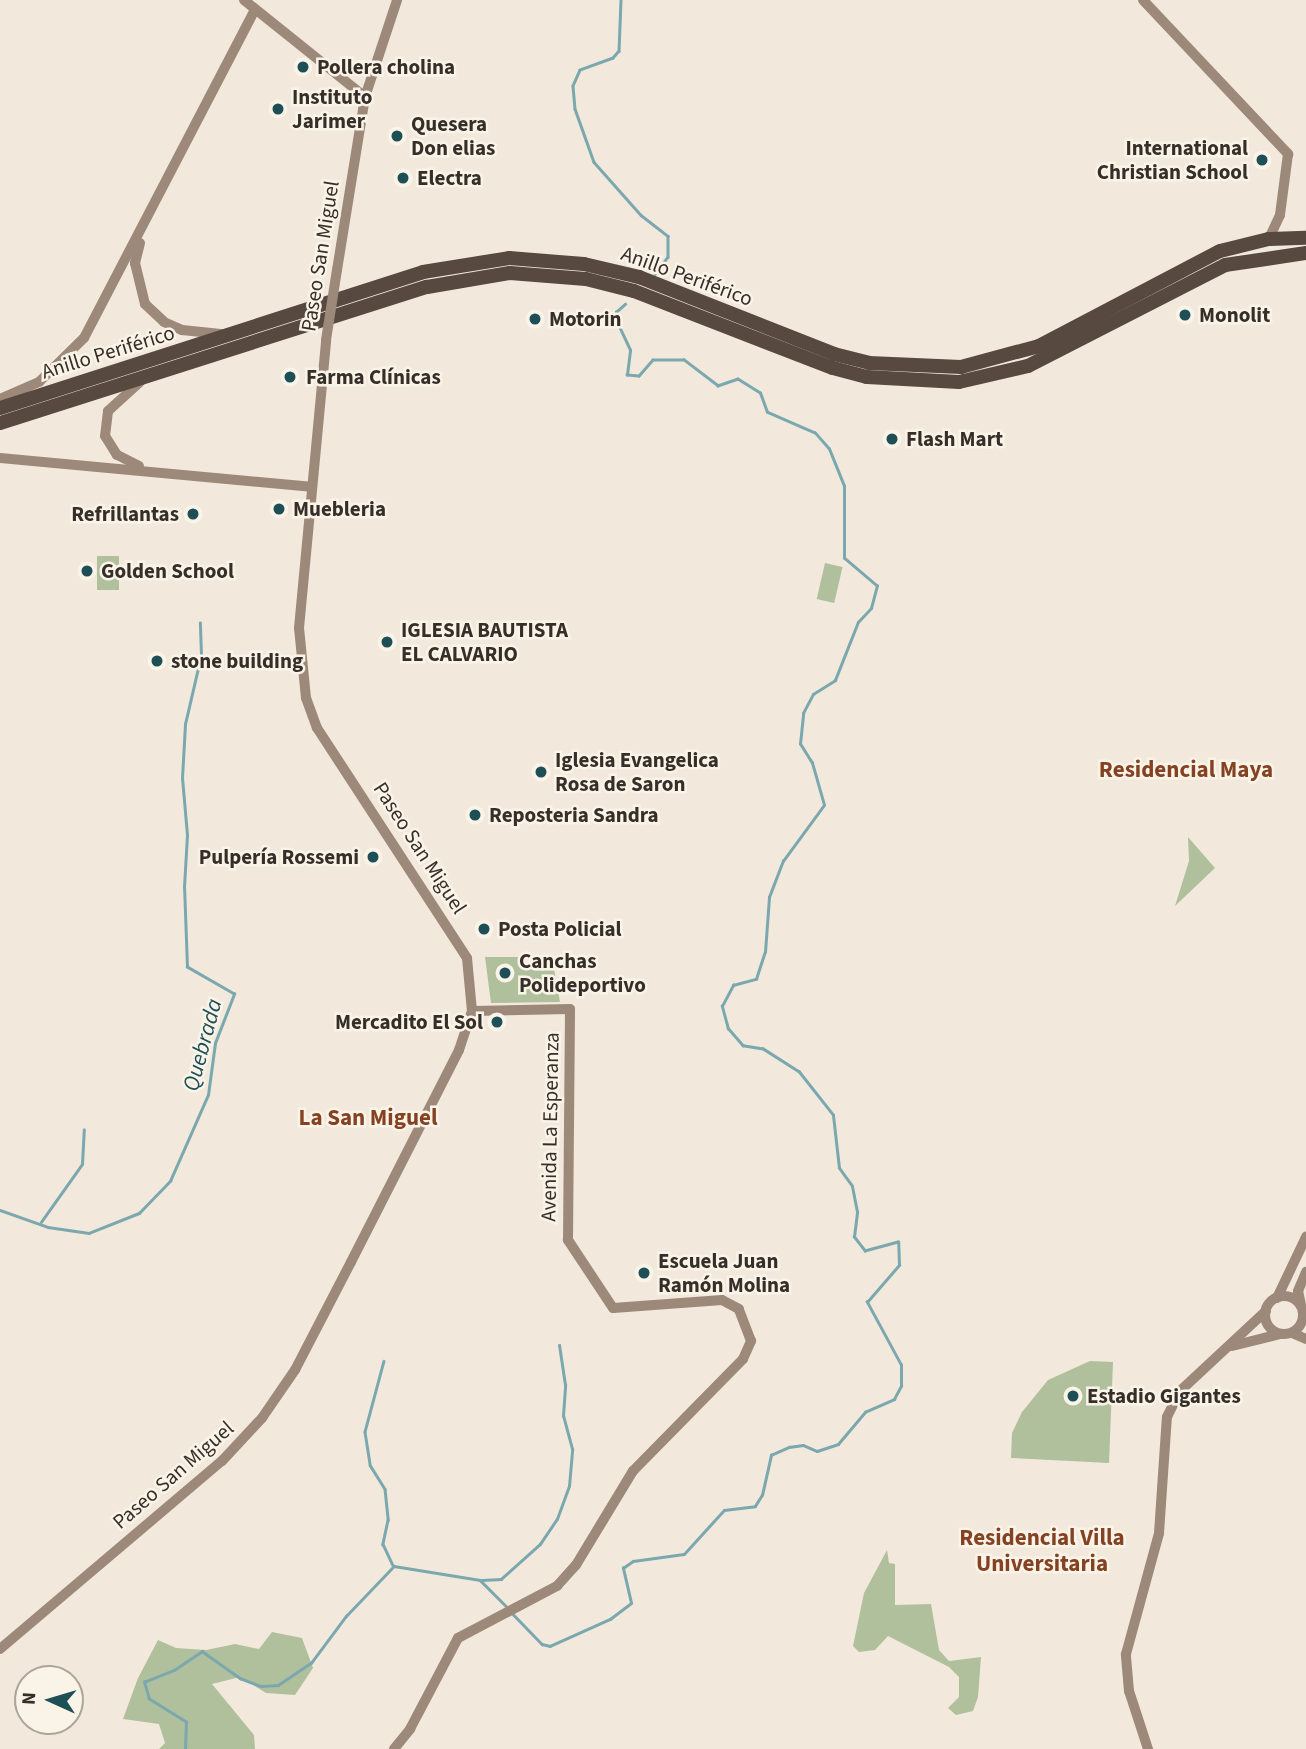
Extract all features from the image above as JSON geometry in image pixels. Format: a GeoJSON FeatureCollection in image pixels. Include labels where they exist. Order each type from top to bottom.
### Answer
{"type":"FeatureCollection","features":[{"type":"Feature","properties":{"kind":"highway","name":"Anillo Periférico"},"geometry":{"type":"LineString","coordinates":[[0,408],[423,272],[509,258],[584,264],[639,277],[834,354],[869,363],[961,367],[1001,360],[1039,346],[1185,266],[1269,239],[1305,243]]}},
{"type":"Feature","properties":{"kind":"highway","name":"Anillo Periférico"},"geometry":{"type":"LineString","coordinates":[[0,423],[427,287],[510,273],[586,279],[634,291],[833,369],[867,377],[959,382],[1028,366],[1225,265],[1305,243]]}},
{"type":"Feature","properties":{"kind":"street"},"geometry":{"type":"LineString","coordinates":[[244,0],[365,97]]}},
{"type":"Feature","properties":{"kind":"street","name":"Paseo San Miguel"},"geometry":{"type":"LineString","coordinates":[[0,1649],[236,1448],[262,1419],[295,1370],[351,1262],[459,1050],[472,1011],[467,958],[317,728],[306,698],[299,640],[326,340],[365,97],[397,0]]}},
{"type":"Feature","properties":{"kind":"street"},"geometry":{"type":"LineString","coordinates":[[1143,0],[1288,154],[1280,215],[1269,239]]}},
{"type":"Feature","properties":{"kind":"street"},"geometry":{"type":"LineString","coordinates":[[0,399],[39,382],[84,338],[255,10]]}},
{"type":"Feature","properties":{"kind":"street"},"geometry":{"type":"LineString","coordinates":[[1280,215],[1291,234],[1305,243]]}},
{"type":"Feature","properties":{"kind":"street"},"geometry":{"type":"LineString","coordinates":[[144,227],[135,263],[145,303],[164,322],[182,330],[234,334]]}},
{"type":"Feature","properties":{"kind":"street"},"geometry":{"type":"LineString","coordinates":[[147,377],[114,402],[105,436],[129,463],[162,473]]}},
{"type":"Feature","properties":{"kind":"street"},"geometry":{"type":"LineString","coordinates":[[0,458],[311,487]]}},
{"type":"Feature","properties":{"kind":"street","name":"Avenida La Esperanza"},"geometry":{"type":"LineString","coordinates":[[394,1749],[410,1728],[458,1638],[557,1586],[576,1565],[633,1471],[737,1367],[751,1341],[740,1309],[722,1300],[613,1308],[576,1257],[568,1240],[573,1070],[570,1009],[472,1011]]}},
{"type":"Feature","properties":{"kind":"street"},"geometry":{"type":"LineString","coordinates":[[1148,1749],[1129,1691],[1126,1654],[1159,1533],[1167,1417],[1179,1392],[1230,1347],[1277,1298],[1306,1237]]}},
{"type":"Feature","properties":{"kind":"street"},"geometry":{"type":"LineString","coordinates":[[1230,1347],[1286,1333],[1301,1325],[1304,1313],[1298,1291],[1304,1277]]}},
{"type":"Feature","properties":{"kind":"street"},"geometry":{"type":"LineString","coordinates":[[1277,1298],[1294,1299],[1304,1313]]}},
{"type":"Feature","properties":{"kind":"street"},"geometry":{"type":"LineString","coordinates":[[1266,1311],[1267,1323],[1306,1339]]}},
{"type":"Feature","properties":{"kind":"green space"},"geometry":{"type":"Polygon","coordinates":[[[97,556],[119,556],[119,590],[97,590],[97,556]]]}},
{"type":"Feature","properties":{"kind":"green space"},"geometry":{"type":"Polygon","coordinates":[[[825,563],[843,567],[834,603],[817,599],[825,563]]]}},
{"type":"Feature","properties":{"kind":"green space"},"geometry":{"type":"Polygon","coordinates":[[[1188,837],[1215,868],[1175,906],[1189,861],[1188,837]]]}},
{"type":"Feature","properties":{"kind":"green space"},"geometry":{"type":"Polygon","coordinates":[[[485,957],[521,957],[523,968],[553,963],[560,1002],[491,1003],[485,957]]]}},
{"type":"Feature","properties":{"kind":"green space","name":"Estadio Gigantes"},"geometry":{"type":"Polygon","coordinates":[[[1090,1361],[1113,1362],[1109,1463],[1011,1458],[1012,1433],[1022,1412],[1048,1380],[1090,1361]]]}},
{"type":"Feature","properties":{"kind":"green space"},"geometry":{"type":"Polygon","coordinates":[[[887,1550],[889,1563],[895,1564],[895,1605],[931,1604],[939,1650],[949,1661],[981,1657],[978,1697],[973,1711],[956,1715],[948,1708],[959,1697],[959,1677],[949,1667],[888,1636],[875,1650],[859,1652],[853,1646],[864,1593],[887,1550]]]}},
{"type":"Feature","properties":{"kind":"green space"},"geometry":{"type":"Polygon","coordinates":[[[272,1632],[302,1638],[313,1668],[295,1695],[266,1693],[240,1677],[212,1684],[254,1735],[255,1749],[159,1749],[165,1743],[159,1724],[123,1719],[138,1678],[158,1640],[176,1648],[206,1650],[235,1644],[259,1649],[272,1632]]]}},
{"type":"Feature","properties":{"kind":"waterway"},"geometry":{"type":"LineString","coordinates":[[621,0],[619,51],[613,58],[580,70],[573,86],[575,109],[594,162],[641,215],[668,236],[668,257],[655,274]]}},
{"type":"Feature","properties":{"kind":"waterway"},"geometry":{"type":"LineString","coordinates":[[513,1614],[542,1644],[550,1646],[610,1619],[631,1603],[623,1568],[633,1561],[684,1554],[724,1510],[755,1506],[762,1495],[771,1455],[789,1447],[803,1445],[817,1451],[838,1444],[865,1412],[894,1399],[901,1386],[901,1365],[867,1302],[899,1265],[898,1242],[865,1251],[854,1237],[857,1212],[852,1186],[839,1168],[833,1115],[799,1072],[763,1049],[743,1046],[728,1029],[722,1006],[733,985],[756,979],[765,952],[769,897],[783,861],[824,805],[812,763],[800,744],[803,713],[813,694],[835,680],[858,622],[871,608],[877,586],[844,558],[844,486],[829,449],[815,433],[767,412],[760,393],[738,379],[718,386],[684,360],[653,360],[639,376],[627,375],[630,350],[616,320],[616,312],[625,304]]}},
{"type":"Feature","properties":{"kind":"waterway","name":"Quebrada"},"geometry":{"type":"LineString","coordinates":[[0,1210],[48,1227],[89,1233],[139,1213],[170,1181],[208,1095],[215,1043],[234,994],[187,967],[184,887],[187,835],[182,778],[185,724],[201,655],[200,623]]}},
{"type":"Feature","properties":{"kind":"waterway"},"geometry":{"type":"LineString","coordinates":[[41,1222],[82,1164],[84,1130]]}},
{"type":"Feature","properties":{"kind":"waterway"},"geometry":{"type":"LineString","coordinates":[[482,1580],[501,1579],[540,1544],[557,1519],[569,1486],[572,1449],[563,1416],[565,1385],[559,1345]]}},
{"type":"Feature","properties":{"kind":"waterway"},"geometry":{"type":"LineString","coordinates":[[384,1361],[365,1432],[370,1465],[385,1489],[388,1520],[383,1544],[393,1565]]}},
{"type":"Feature","properties":{"kind":"waterway"},"geometry":{"type":"LineString","coordinates":[[185,1749],[186,1722],[149,1699],[144,1682],[174,1670],[202,1651],[240,1678],[261,1686],[278,1685],[311,1663],[346,1616],[394,1566],[480,1580],[509,1609]]}},
{"type":"Feature","properties":{"kind":"place","name":"Pollera cholina"},"geometry":{"type":"Point","coordinates":[303,67]}},
{"type":"Feature","properties":{"kind":"place","name":"Instituto Jarimer"},"geometry":{"type":"Point","coordinates":[278,109]}},
{"type":"Feature","properties":{"kind":"place","name":"Quesera Don elias"},"geometry":{"type":"Point","coordinates":[397,136]}},
{"type":"Feature","properties":{"kind":"place","name":"International Christian School"},"geometry":{"type":"Point","coordinates":[1262,160]}},
{"type":"Feature","properties":{"kind":"place","name":"Electra"},"geometry":{"type":"Point","coordinates":[403,178]}},
{"type":"Feature","properties":{"kind":"place","name":"Monolit"},"geometry":{"type":"Point","coordinates":[1185,315]}},
{"type":"Feature","properties":{"kind":"place","name":"Motorin"},"geometry":{"type":"Point","coordinates":[535,319]}},
{"type":"Feature","properties":{"kind":"place","name":"Farma Clínicas"},"geometry":{"type":"Point","coordinates":[290,377]}},
{"type":"Feature","properties":{"kind":"place","name":"Flash Mart"},"geometry":{"type":"Point","coordinates":[892,439]}},
{"type":"Feature","properties":{"kind":"place","name":"Muebleria"},"geometry":{"type":"Point","coordinates":[279,509]}},
{"type":"Feature","properties":{"kind":"place","name":"Refrillantas"},"geometry":{"type":"Point","coordinates":[193,514]}},
{"type":"Feature","properties":{"kind":"place","name":"Golden School"},"geometry":{"type":"Point","coordinates":[87,571]}},
{"type":"Feature","properties":{"kind":"place","name":"IGLESIA BAUTISTA EL CALVARIO"},"geometry":{"type":"Point","coordinates":[387,642]}},
{"type":"Feature","properties":{"kind":"place","name":"stone building"},"geometry":{"type":"Point","coordinates":[157,661]}},
{"type":"Feature","properties":{"kind":"place","name":"Iglesia Evangelica Rosa de Saron"},"geometry":{"type":"Point","coordinates":[541,772]}},
{"type":"Feature","properties":{"kind":"place","name":"Reposteria Sandra"},"geometry":{"type":"Point","coordinates":[475,815]}},
{"type":"Feature","properties":{"kind":"place","name":"Pulpería Rossemi"},"geometry":{"type":"Point","coordinates":[373,857]}},
{"type":"Feature","properties":{"kind":"place","name":"Posta Policial"},"geometry":{"type":"Point","coordinates":[484,929]}},
{"type":"Feature","properties":{"kind":"place","name":"Canchas Polideportivo"},"geometry":{"type":"Point","coordinates":[505,973]}},
{"type":"Feature","properties":{"kind":"place","name":"Mercadito El Sol"},"geometry":{"type":"Point","coordinates":[497,1022]}},
{"type":"Feature","properties":{"kind":"place","name":"Escuela Juan Ramón Molina"},"geometry":{"type":"Point","coordinates":[644,1273]}},
{"type":"Feature","properties":{"kind":"place","name":"Estadio Gigantes"},"geometry":{"type":"Point","coordinates":[1073,1396]}},
{"type":"Feature","properties":{"kind":"district","name":"Residencial Maya"},"geometry":{"type":"Point","coordinates":[1186,770]}},
{"type":"Feature","properties":{"kind":"district","name":"La San Miguel"},"geometry":{"type":"Point","coordinates":[368,1118]}},
{"type":"Feature","properties":{"kind":"district","name":"Residencial Villa Universitaria"},"geometry":{"type":"Point","coordinates":[1042,1551]}}]}
